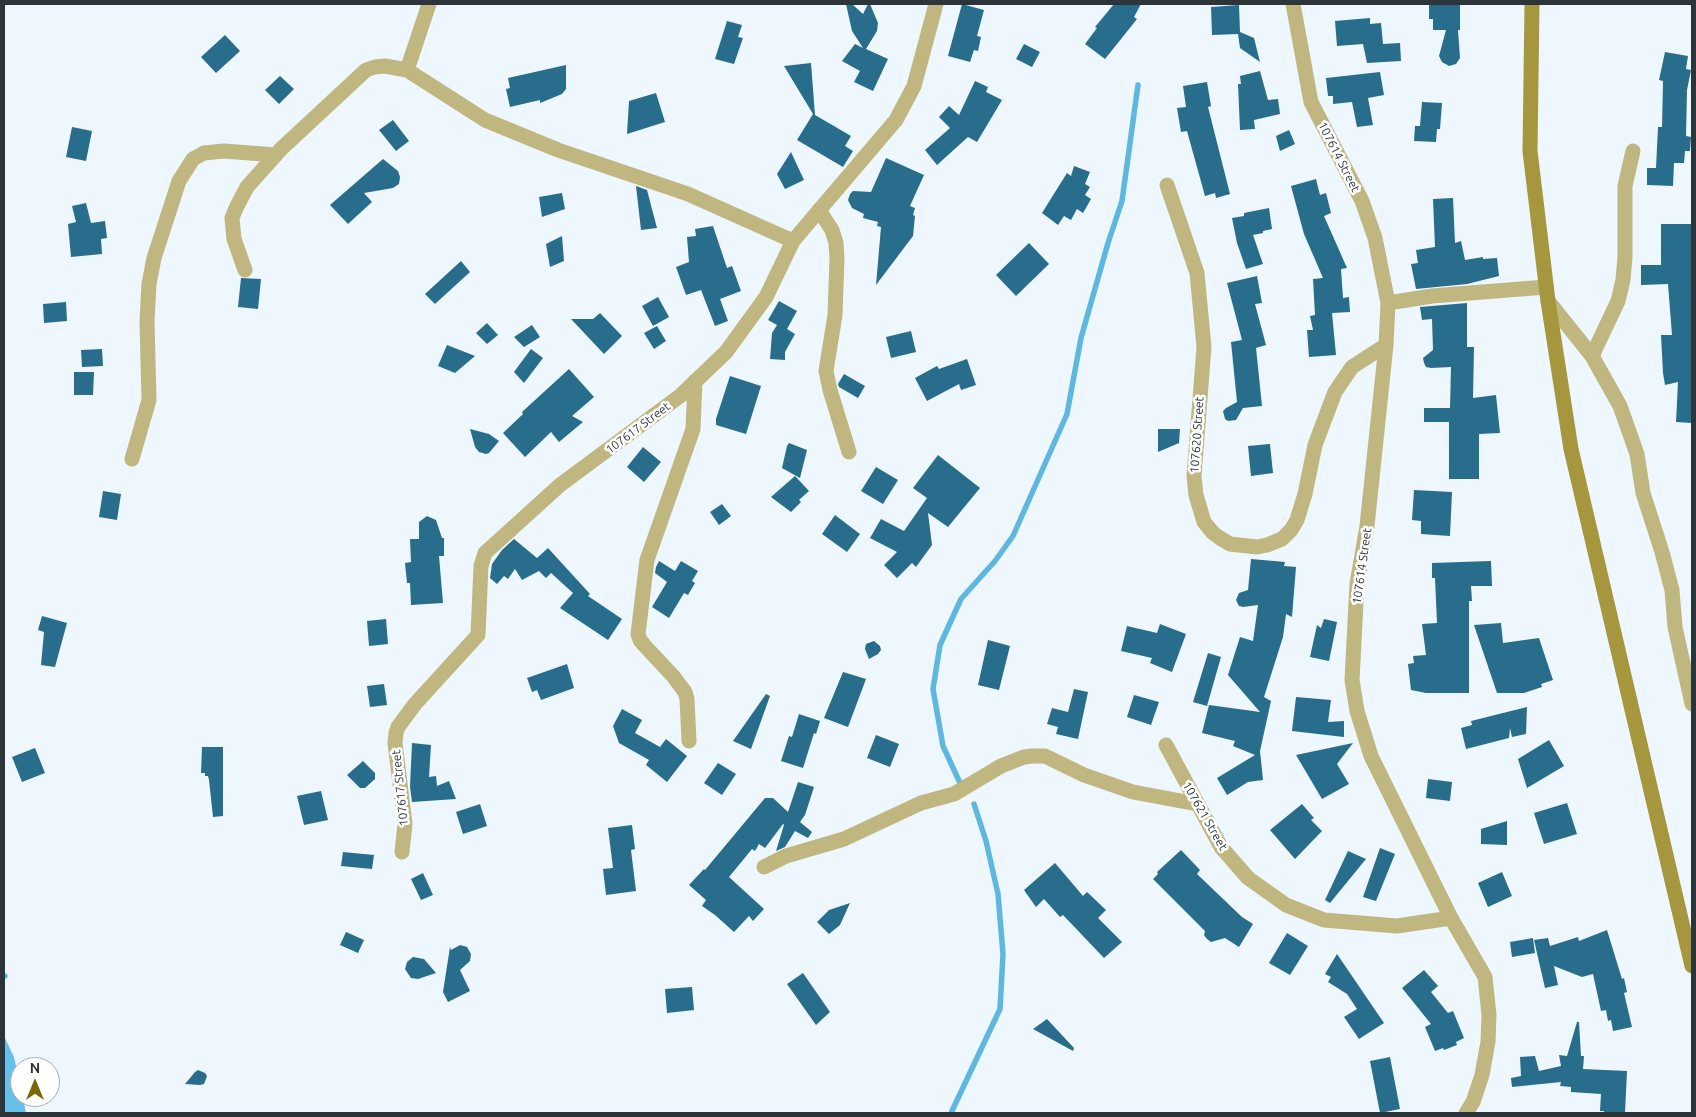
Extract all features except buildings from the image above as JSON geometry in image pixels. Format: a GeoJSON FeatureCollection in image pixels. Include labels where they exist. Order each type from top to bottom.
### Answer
{"type":"FeatureCollection","features":[{"type":"Feature","properties":{"kind":"main road"},"geometry":{"type":"LineString","coordinates":[[1532,4],[1530,151],[1547,294],[1571,449],[1692,966]]}},
{"type":"Feature","properties":{"kind":"street"},"geometry":{"type":"LineString","coordinates":[[407,70],[429,4]]}},
{"type":"Feature","properties":{"kind":"street","name":"107617 Street"},"geometry":{"type":"LineString","coordinates":[[402,852],[405,824],[395,743],[396,733],[398,727],[415,704],[478,635],[481,566],[485,553],[560,485],[673,401],[726,352],[766,297],[793,241],[896,120],[914,86],[936,4]]}},
{"type":"Feature","properties":{"kind":"street","name":"107614 Street"},"geometry":{"type":"LineString","coordinates":[[1293,4],[1311,102],[1362,200],[1375,238],[1388,303],[1386,345],[1367,526],[1357,584],[1352,680],[1357,711],[1371,756],[1451,918],[1485,977],[1489,1015],[1488,1042],[1482,1075],[1473,1102],[1466,1113]]}},
{"type":"Feature","properties":{"kind":"street"},"geometry":{"type":"LineString","coordinates":[[245,270],[234,239],[232,218],[247,187],[276,155],[366,70],[384,66],[407,70],[485,120],[558,150],[688,194],[793,241]]}},
{"type":"Feature","properties":{"kind":"street"},"geometry":{"type":"LineString","coordinates":[[132,459],[149,400],[147,321],[149,284],[154,258],[179,180],[193,159],[204,152],[224,151],[276,155]]}},
{"type":"Feature","properties":{"kind":"street"},"geometry":{"type":"LineString","coordinates":[[1592,356],[1618,301],[1623,280],[1625,257],[1625,186],[1633,151]]}},
{"type":"Feature","properties":{"kind":"street","name":"107620 Street"},"geometry":{"type":"LineString","coordinates":[[1167,185],[1197,273],[1204,346],[1194,476],[1196,495],[1204,522],[1220,538],[1230,544],[1257,547],[1282,539],[1290,530],[1297,520],[1305,494],[1315,444],[1335,392],[1352,367],[1386,345]]}},
{"type":"Feature","properties":{"kind":"street"},"geometry":{"type":"LineString","coordinates":[[819,210],[832,230],[836,243],[837,258],[835,315],[826,371],[830,390],[850,452]]}},
{"type":"Feature","properties":{"kind":"street"},"geometry":{"type":"LineString","coordinates":[[1388,303],[1432,296],[1547,294],[1592,356],[1620,406],[1637,454],[1643,492],[1672,590],[1675,627],[1692,704]]}},
{"type":"Feature","properties":{"kind":"street"},"geometry":{"type":"LineString","coordinates":[[689,740],[685,692],[674,676],[644,645],[638,634],[647,560],[693,429],[696,381]]}},
{"type":"Feature","properties":{"kind":"street","name":"107621 Street"},"geometry":{"type":"LineString","coordinates":[[1166,745],[1221,847],[1248,878],[1286,905],[1324,920],[1396,926],[1451,918]]}},
{"type":"Feature","properties":{"kind":"street"},"geometry":{"type":"LineString","coordinates":[[764,867],[786,856],[844,839],[921,803],[954,794],[1001,766],[1032,756],[1045,756],[1084,775],[1132,792],[1197,804]]}},
{"type":"Feature","properties":{"kind":"shaded area"},"geometry":{"type":"Polygon","coordinates":[[[4,1036],[14,1057],[10,1057],[10,1107],[25,1107],[26,1113],[4,1113],[4,1036]]]}},
{"type":"Feature","properties":{"kind":"waterway"},"geometry":{"type":"LineString","coordinates":[[960,783],[943,746],[933,689],[940,645],[961,599],[995,561],[1013,536],[1067,414],[1081,338],[1122,201],[1138,85]]}},
{"type":"Feature","properties":{"kind":"waterway"},"geometry":{"type":"LineString","coordinates":[[951,1113],[1000,1009],[1003,954],[998,894],[986,841],[974,804]]}}]}
